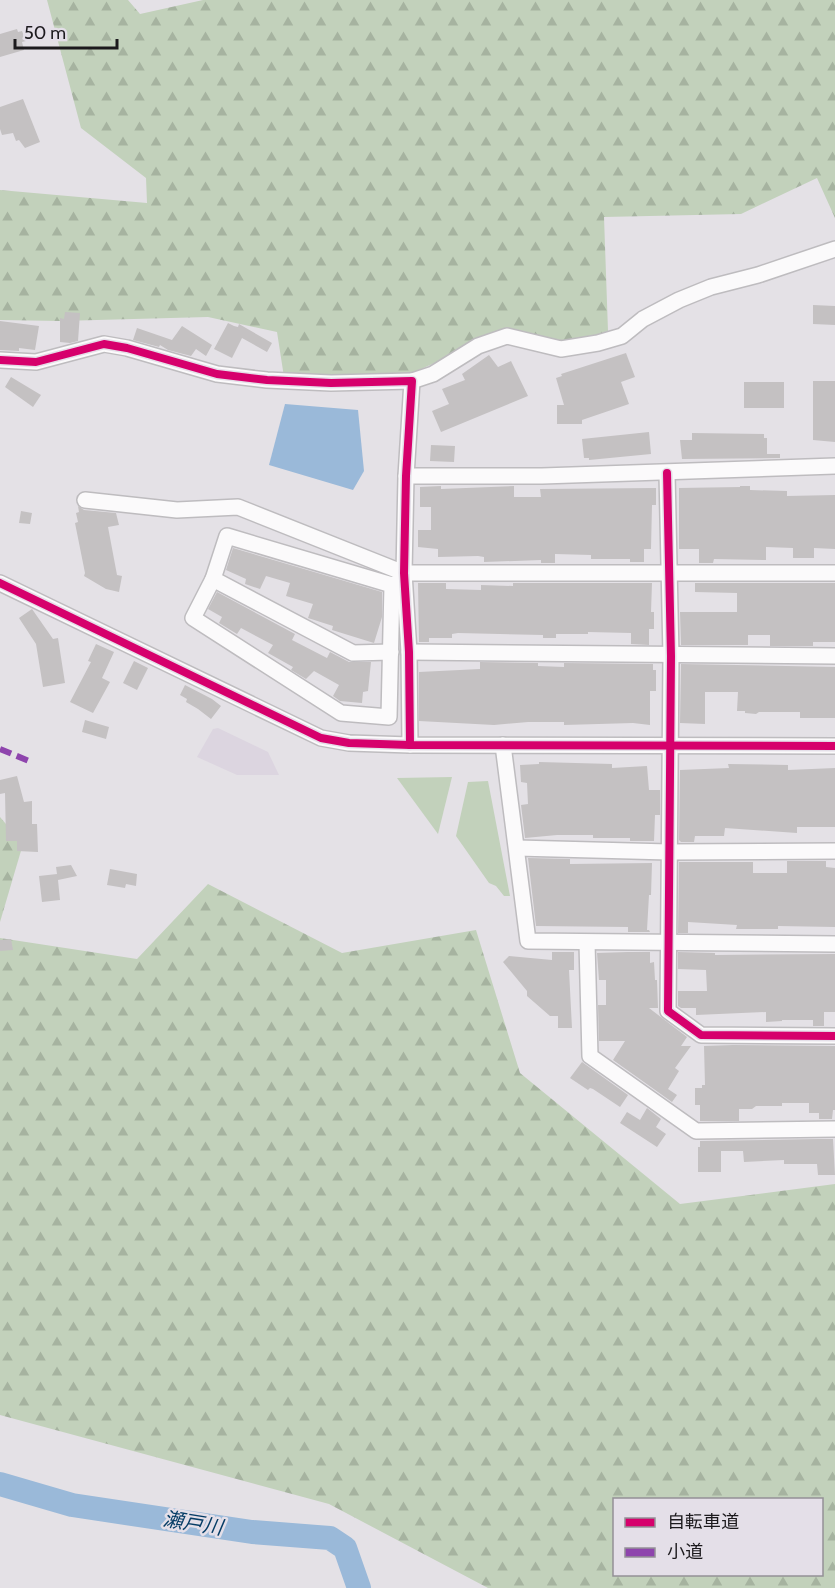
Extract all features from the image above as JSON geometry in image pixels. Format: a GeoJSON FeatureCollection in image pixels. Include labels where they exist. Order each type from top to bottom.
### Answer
{"type":"FeatureCollection","features":[{"type":"Feature","properties":{"kind":"street"},"geometry":{"type":"LineString","coordinates":[[0,360],[36,362],[104,344],[127,348],[217,374],[267,380],[331,383],[412,381],[433,374],[478,346],[507,336],[561,349],[598,344],[621,336],[643,319],[679,300],[711,287],[759,275],[835,249]]}},
{"type":"Feature","properties":{"kind":"street"},"geometry":{"type":"LineString","coordinates":[[412,381],[400,579],[391,652],[389,717],[341,713],[193,618],[213,579],[227,536],[400,579],[668,573],[835,573]]}},
{"type":"Feature","properties":{"kind":"street"},"geometry":{"type":"LineString","coordinates":[[406,476],[667,473],[835,466]]}},
{"type":"Feature","properties":{"kind":"street"},"geometry":{"type":"LineString","coordinates":[[667,473],[671,656],[668,1011],[701,1035],[835,1036]]}},
{"type":"Feature","properties":{"kind":"street"},"geometry":{"type":"LineString","coordinates":[[85,500],[177,510],[238,507],[400,579]]}},
{"type":"Feature","properties":{"kind":"street"},"geometry":{"type":"LineString","coordinates":[[213,579],[353,653],[391,652]]}},
{"type":"Feature","properties":{"kind":"street"},"geometry":{"type":"LineString","coordinates":[[400,579],[409,652],[410,745]]}},
{"type":"Feature","properties":{"kind":"street"},"geometry":{"type":"LineString","coordinates":[[0,583],[321,738],[349,743],[410,745],[835,746]]}},
{"type":"Feature","properties":{"kind":"street"},"geometry":{"type":"LineString","coordinates":[[409,652],[835,656]]}},
{"type":"Feature","properties":{"kind":"street"},"geometry":{"type":"LineString","coordinates":[[503,745],[528,941],[835,944]]}},
{"type":"Feature","properties":{"kind":"street"},"geometry":{"type":"LineString","coordinates":[[517,848],[669,852],[835,851]]}},
{"type":"Feature","properties":{"kind":"street"},"geometry":{"type":"LineString","coordinates":[[587,943],[590,1056],[696,1131],[835,1129]]}},
{"type":"Feature","properties":{"kind":"shaded area"},"geometry":{"type":"Polygon","coordinates":[[[218,728],[268,752],[279,775],[237,775],[197,757],[213,729],[218,728]]]}},
{"type":"Feature","properties":{"kind":"green space"},"geometry":{"type":"Polygon","coordinates":[[[47,0],[128,0],[140,14],[203,0],[835,0],[835,218],[817,178],[741,214],[604,217],[608,331],[564,347],[494,336],[388,384],[284,377],[277,332],[208,317],[60,321],[0,320],[0,190],[147,203],[146,178],[81,128],[47,0]]]}},
{"type":"Feature","properties":{"kind":"green space"},"geometry":{"type":"Polygon","coordinates":[[[452,777],[438,834],[397,778],[452,777]]]}},
{"type":"Feature","properties":{"kind":"green space"},"geometry":{"type":"Polygon","coordinates":[[[488,781],[510,896],[504,896],[496,886],[489,883],[456,836],[468,782],[488,781]]]}},
{"type":"Feature","properties":{"kind":"green space"},"geometry":{"type":"Polygon","coordinates":[[[0,817],[23,844],[0,922],[0,817]]]}},
{"type":"Feature","properties":{"kind":"green space"},"geometry":{"type":"Polygon","coordinates":[[[208,884],[342,953],[476,930],[520,1073],[680,1204],[835,1184],[835,1588],[488,1588],[329,1504],[0,1415],[0,938],[137,959],[208,884]]]}},
{"type":"Feature","properties":{"kind":"water"},"geometry":{"type":"Polygon","coordinates":[[[285,404],[358,410],[364,471],[353,490],[269,465],[285,404]]]}},
{"type":"Feature","properties":{"kind":"building"},"geometry":{"type":"Polygon","coordinates":[[[17,29],[18,32],[22,31],[26,41],[22,42],[24,50],[0,57],[0,34],[17,29]]]}},
{"type":"Feature","properties":{"kind":"building"},"geometry":{"type":"Polygon","coordinates":[[[23,99],[40,142],[25,148],[19,140],[16,141],[13,133],[2,135],[0,129],[0,107],[23,99]]]}},
{"type":"Feature","properties":{"kind":"building"},"geometry":{"type":"Polygon","coordinates":[[[813,305],[835,306],[835,325],[813,324],[813,305]]]}},
{"type":"Feature","properties":{"kind":"building"},"geometry":{"type":"Polygon","coordinates":[[[65,312],[80,313],[78,341],[60,342],[60,318],[64,319],[65,312]]]}},
{"type":"Feature","properties":{"kind":"building"},"geometry":{"type":"Polygon","coordinates":[[[0,321],[39,326],[35,350],[19,348],[19,351],[0,350],[0,321]]]}},
{"type":"Feature","properties":{"kind":"building"},"geometry":{"type":"Polygon","coordinates":[[[228,323],[238,327],[239,324],[272,343],[267,352],[242,338],[232,358],[214,349],[228,323]]]}},
{"type":"Feature","properties":{"kind":"building"},"geometry":{"type":"Polygon","coordinates":[[[182,326],[212,345],[206,356],[196,349],[191,356],[168,350],[160,345],[159,347],[133,340],[137,328],[172,340],[182,326]]]}},
{"type":"Feature","properties":{"kind":"building"},"geometry":{"type":"Polygon","coordinates":[[[626,353],[635,377],[621,382],[629,404],[582,420],[582,424],[557,424],[557,405],[564,405],[556,378],[562,376],[561,374],[626,353]]]}},
{"type":"Feature","properties":{"kind":"building"},"geometry":{"type":"Polygon","coordinates":[[[489,355],[498,367],[511,361],[528,396],[441,432],[432,411],[449,404],[442,389],[465,380],[462,374],[489,355]]]}},
{"type":"Feature","properties":{"kind":"building"},"geometry":{"type":"Polygon","coordinates":[[[11,377],[41,395],[33,407],[5,387],[11,377]]]}},
{"type":"Feature","properties":{"kind":"building"},"geometry":{"type":"Polygon","coordinates":[[[813,381],[835,381],[835,442],[813,440],[813,381]]]}},
{"type":"Feature","properties":{"kind":"building"},"geometry":{"type":"Polygon","coordinates":[[[744,382],[784,382],[784,408],[744,408],[744,382]]]}},
{"type":"Feature","properties":{"kind":"building"},"geometry":{"type":"Polygon","coordinates":[[[649,432],[651,454],[589,460],[589,458],[584,458],[582,439],[649,432]]]}},
{"type":"Feature","properties":{"kind":"building"},"geometry":{"type":"Polygon","coordinates":[[[692,433],[764,434],[764,438],[767,438],[767,454],[780,454],[780,458],[682,459],[680,440],[692,440],[692,433]]]}},
{"type":"Feature","properties":{"kind":"building"},"geometry":{"type":"Polygon","coordinates":[[[431,445],[455,446],[454,462],[430,461],[431,445]]]}},
{"type":"Feature","properties":{"kind":"building"},"geometry":{"type":"Polygon","coordinates":[[[441,486],[441,489],[514,486],[514,497],[541,497],[540,489],[656,488],[656,505],[652,505],[651,549],[644,549],[644,562],[630,562],[630,559],[591,559],[591,555],[555,554],[555,563],[541,563],[541,560],[484,562],[484,557],[478,556],[438,557],[438,549],[418,547],[418,530],[431,530],[431,507],[420,507],[420,487],[441,486]]]}},
{"type":"Feature","properties":{"kind":"building"},"geometry":{"type":"Polygon","coordinates":[[[750,486],[750,490],[787,491],[787,496],[835,495],[835,549],[814,548],[814,558],[793,558],[793,548],[766,547],[766,560],[714,559],[713,563],[699,563],[699,549],[679,549],[679,488],[750,486]]]}},
{"type":"Feature","properties":{"kind":"building"},"geometry":{"type":"Polygon","coordinates":[[[78,506],[84,510],[116,513],[119,525],[108,527],[117,575],[122,576],[119,592],[106,589],[84,576],[75,523],[78,522],[76,513],[79,512],[78,506]]]}},
{"type":"Feature","properties":{"kind":"building"},"geometry":{"type":"Polygon","coordinates":[[[21,511],[32,513],[30,524],[19,523],[21,511]]]}},
{"type":"Feature","properties":{"kind":"building"},"geometry":{"type":"Polygon","coordinates":[[[233,548],[382,592],[382,617],[374,643],[332,630],[333,626],[308,618],[313,604],[286,596],[290,583],[266,576],[260,589],[245,584],[246,579],[226,570],[233,548]]]}},
{"type":"Feature","properties":{"kind":"building"},"geometry":{"type":"Polygon","coordinates":[[[418,583],[446,583],[446,589],[481,590],[481,585],[513,586],[513,583],[652,583],[651,612],[654,612],[654,629],[649,629],[649,645],[631,644],[631,633],[588,632],[588,634],[556,634],[556,638],[543,638],[543,635],[458,633],[452,634],[452,638],[429,638],[429,642],[419,642],[418,583]]]}},
{"type":"Feature","properties":{"kind":"building"},"geometry":{"type":"Polygon","coordinates":[[[695,583],[835,583],[835,642],[813,642],[813,646],[770,646],[770,635],[748,635],[748,645],[681,645],[680,612],[737,612],[737,593],[695,592],[695,583]]]}},
{"type":"Feature","properties":{"kind":"building"},"geometry":{"type":"Polygon","coordinates":[[[217,592],[295,634],[292,640],[327,658],[330,652],[349,662],[371,662],[368,691],[363,692],[362,703],[340,701],[333,696],[339,685],[314,671],[306,679],[291,670],[293,667],[268,653],[273,645],[241,628],[237,634],[219,623],[222,617],[208,609],[217,592]]]}},
{"type":"Feature","properties":{"kind":"building"},"geometry":{"type":"Polygon","coordinates":[[[32,609],[53,639],[58,638],[65,683],[43,687],[36,644],[19,618],[32,609]]]}},
{"type":"Feature","properties":{"kind":"building"},"geometry":{"type":"Polygon","coordinates":[[[96,644],[114,652],[102,678],[110,682],[93,713],[70,702],[91,662],[88,661],[96,644]]]}},
{"type":"Feature","properties":{"kind":"building"},"geometry":{"type":"Polygon","coordinates":[[[134,661],[148,668],[137,690],[123,683],[134,661]]]}},
{"type":"Feature","properties":{"kind":"building"},"geometry":{"type":"Polygon","coordinates":[[[480,662],[538,663],[538,666],[564,667],[564,663],[653,664],[653,670],[656,670],[656,691],[650,691],[650,725],[633,723],[564,725],[564,722],[528,722],[494,725],[419,721],[419,672],[480,669],[480,662]]]}},
{"type":"Feature","properties":{"kind":"building"},"geometry":{"type":"Polygon","coordinates":[[[681,664],[835,667],[835,718],[800,718],[800,712],[745,713],[745,711],[737,711],[738,692],[705,692],[705,724],[680,723],[681,664]]]}},
{"type":"Feature","properties":{"kind":"building"},"geometry":{"type":"Polygon","coordinates":[[[185,685],[221,706],[211,719],[186,702],[187,699],[180,695],[185,685]]]}},
{"type":"Feature","properties":{"kind":"building"},"geometry":{"type":"Polygon","coordinates":[[[85,720],[109,727],[106,739],[82,732],[85,720]]]}},
{"type":"Feature","properties":{"kind":"building"},"geometry":{"type":"Polygon","coordinates":[[[539,762],[612,764],[612,768],[647,766],[649,790],[660,790],[660,815],[655,815],[654,841],[630,841],[630,838],[593,838],[593,835],[525,838],[521,805],[528,804],[527,783],[521,782],[520,765],[539,764],[539,762]]]}},
{"type":"Feature","properties":{"kind":"building"},"geometry":{"type":"Polygon","coordinates":[[[728,764],[788,765],[788,770],[835,768],[835,827],[797,827],[797,833],[725,828],[724,836],[695,836],[694,842],[681,842],[679,840],[680,770],[729,768],[728,764]]]}},
{"type":"Feature","properties":{"kind":"building"},"geometry":{"type":"Polygon","coordinates":[[[17,776],[24,802],[32,801],[32,824],[37,824],[38,852],[17,851],[17,841],[6,841],[5,793],[0,794],[0,780],[17,776]]]}},
{"type":"Feature","properties":{"kind":"building"},"geometry":{"type":"Polygon","coordinates":[[[528,858],[570,859],[570,864],[652,863],[647,930],[650,932],[628,932],[628,927],[536,926],[528,858]]]}},
{"type":"Feature","properties":{"kind":"building"},"geometry":{"type":"Polygon","coordinates":[[[787,861],[826,861],[826,867],[835,868],[835,927],[778,926],[778,929],[736,929],[737,925],[688,922],[688,933],[678,933],[679,862],[753,862],[753,873],[787,873],[787,861]]]}},
{"type":"Feature","properties":{"kind":"building"},"geometry":{"type":"Polygon","coordinates":[[[71,865],[77,876],[58,880],[60,900],[42,902],[39,876],[57,874],[56,867],[71,865]]]}},
{"type":"Feature","properties":{"kind":"building"},"geometry":{"type":"Polygon","coordinates":[[[110,869],[137,874],[136,886],[126,884],[125,888],[107,885],[110,869]]]}},
{"type":"Feature","properties":{"kind":"building"},"geometry":{"type":"Polygon","coordinates":[[[11,939],[13,950],[0,951],[0,940],[11,939]]]}},
{"type":"Feature","properties":{"kind":"building"},"geometry":{"type":"Polygon","coordinates":[[[552,952],[574,952],[574,970],[569,970],[572,1028],[558,1028],[558,1016],[550,1016],[527,996],[527,991],[503,962],[509,956],[552,960],[552,952]]]}},
{"type":"Feature","properties":{"kind":"building"},"geometry":{"type":"Polygon","coordinates":[[[650,952],[650,963],[654,962],[655,980],[657,980],[658,1008],[649,1008],[687,1037],[681,1046],[691,1046],[675,1068],[679,1071],[668,1089],[677,1095],[672,1102],[613,1060],[625,1041],[599,1041],[598,1005],[606,1005],[606,980],[599,980],[597,953],[650,952]]]}},
{"type":"Feature","properties":{"kind":"building"},"geometry":{"type":"Polygon","coordinates":[[[678,952],[715,953],[715,955],[835,954],[835,1012],[824,1012],[824,1026],[813,1026],[813,1020],[766,1022],[766,1012],[696,1015],[696,1008],[678,1006],[678,991],[707,991],[706,970],[678,969],[678,952]]]}},
{"type":"Feature","properties":{"kind":"building"},"geometry":{"type":"Polygon","coordinates":[[[704,1046],[835,1046],[835,1110],[833,1110],[832,1119],[819,1119],[819,1113],[809,1113],[809,1103],[782,1103],[782,1106],[756,1106],[752,1109],[739,1109],[739,1121],[700,1121],[700,1105],[695,1105],[695,1088],[702,1088],[702,1085],[705,1085],[704,1046]]]}},
{"type":"Feature","properties":{"kind":"building"},"geometry":{"type":"Polygon","coordinates":[[[582,1062],[628,1095],[620,1107],[593,1089],[588,1090],[570,1078],[582,1062]]]}},
{"type":"Feature","properties":{"kind":"building"},"geometry":{"type":"Polygon","coordinates":[[[647,1108],[661,1119],[656,1127],[666,1134],[657,1147],[620,1123],[627,1112],[640,1120],[647,1108]]]}},
{"type":"Feature","properties":{"kind":"building"},"geometry":{"type":"Polygon","coordinates":[[[833,1139],[835,1175],[818,1175],[817,1164],[784,1164],[784,1160],[744,1162],[743,1151],[721,1151],[721,1172],[698,1172],[700,1141],[833,1139]]]}},
{"type":"Feature","properties":{"kind":"waterway","name":"瀬戸川"},"geometry":{"type":"LineString","coordinates":[[0,1484],[72,1505],[252,1532],[330,1538],[345,1548],[359,1588]]}},
{"type":"Feature","properties":{"kind":"marked path"},"geometry":{"type":"LineString","coordinates":[[0,749],[29,761]]}},
{"type":"Feature","properties":{"kind":"cycle path"},"geometry":{"type":"LineString","coordinates":[[0,360],[36,362],[104,344],[127,348],[217,374],[267,380],[331,383],[412,381],[406,476],[404,573],[409,652],[410,745]]}},
{"type":"Feature","properties":{"kind":"cycle path"},"geometry":{"type":"LineString","coordinates":[[667,473],[671,656],[668,1011],[701,1035],[835,1036]]}},
{"type":"Feature","properties":{"kind":"cycle path"},"geometry":{"type":"LineString","coordinates":[[0,583],[321,738],[349,743],[410,745],[835,746]]}}]}
